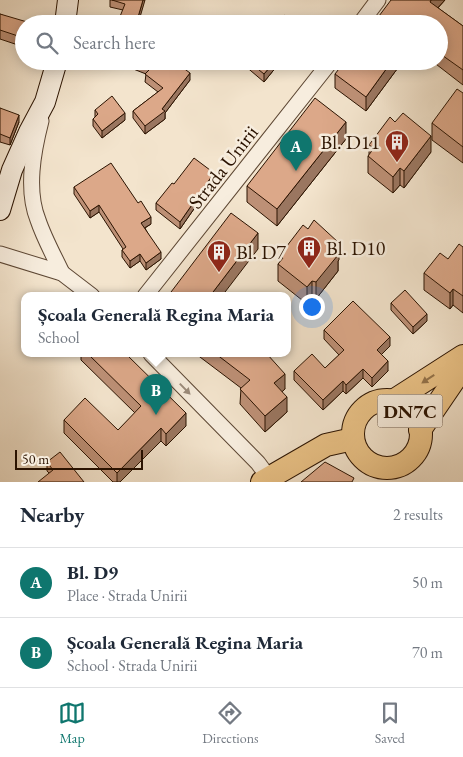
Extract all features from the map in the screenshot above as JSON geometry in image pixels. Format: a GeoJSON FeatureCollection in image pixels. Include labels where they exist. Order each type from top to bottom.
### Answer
{"type":"FeatureCollection","features":[{"type":"Feature","properties":{"kind":"main road","name":"DN7C"},"geometry":{"type":"LineString","coordinates":[[393,401],[463,356]]}},
{"type":"Feature","properties":{"kind":"main road"},"geometry":{"type":"LineString","coordinates":[[420,430],[463,367]]}},
{"type":"Feature","properties":{"kind":"main road","name":"DN7C"},"geometry":{"type":"LineString","coordinates":[[382,401],[393,401],[411,411],[420,430],[420,440],[411,458],[381,475],[356,449],[353,439],[353,428],[363,410],[382,401]]}},
{"type":"Feature","properties":{"kind":"main road"},"geometry":{"type":"LineString","coordinates":[[265,480],[326,446],[353,439]]}},
{"type":"Feature","properties":{"kind":"street"},"geometry":{"type":"LineString","coordinates":[[66,15],[68,0]]}},
{"type":"Feature","properties":{"kind":"street"},"geometry":{"type":"LineString","coordinates":[[367,15],[378,0]]}},
{"type":"Feature","properties":{"kind":"street"},"geometry":{"type":"LineString","coordinates":[[54,70],[45,102],[32,166],[32,197],[37,219],[62,273]]}},
{"type":"Feature","properties":{"kind":"street","name":"Strada Unirii"},"geometry":{"type":"LineString","coordinates":[[148,292],[324,70]]}},
{"type":"Feature","properties":{"kind":"street"},"geometry":{"type":"LineString","coordinates":[[0,210],[15,162],[28,132],[45,102]]}},
{"type":"Feature","properties":{"kind":"street"},"geometry":{"type":"LineString","coordinates":[[0,254],[62,273],[87,292]]}},
{"type":"Feature","properties":{"kind":"street"},"geometry":{"type":"LineString","coordinates":[[154,357],[258,463],[265,480]]}},
{"type":"Feature","properties":{"kind":"building"},"geometry":{"type":"Polygon","coordinates":[[[112,0],[143,0],[139,15],[121,15],[125,4],[112,0]]]}},
{"type":"Feature","properties":{"kind":"building"},"geometry":{"type":"Polygon","coordinates":[[[391,0],[431,0],[430,2],[448,15],[380,15],[391,0]]]}},
{"type":"Feature","properties":{"kind":"building"},"geometry":{"type":"Polygon","coordinates":[[[0,14],[15,18],[15,35],[0,30],[0,14]]]}},
{"type":"Feature","properties":{"kind":"building"},"geometry":{"type":"Polygon","coordinates":[[[448,15],[463,26],[463,70],[448,59],[448,15]]]}},
{"type":"Feature","properties":{"kind":"building"},"geometry":{"type":"Polygon","coordinates":[[[149,70],[186,70],[190,73],[162,109],[165,111],[145,126],[133,111],[163,88],[145,74],[149,70]]]}},
{"type":"Feature","properties":{"kind":"building"},"geometry":{"type":"Polygon","coordinates":[[[259,70],[267,70],[264,74],[259,70]]]}},
{"type":"Feature","properties":{"kind":"building"},"geometry":{"type":"Polygon","coordinates":[[[338,70],[386,70],[366,97],[335,74],[338,70]]]}},
{"type":"Feature","properties":{"kind":"building"},"geometry":{"type":"Polygon","coordinates":[[[457,89],[463,93],[463,147],[432,123],[457,89]]]}},
{"type":"Feature","properties":{"kind":"building"},"geometry":{"type":"Polygon","coordinates":[[[112,96],[125,113],[102,131],[93,119],[98,114],[95,110],[112,96]]]}},
{"type":"Feature","properties":{"kind":"building"},"geometry":{"type":"Polygon","coordinates":[[[315,98],[346,122],[277,209],[247,186],[315,98]]]}},
{"type":"Feature","properties":{"kind":"building"},"geometry":{"type":"Polygon","coordinates":[[[0,108],[19,115],[10,138],[0,134],[0,108]]]}},
{"type":"Feature","properties":{"kind":"building"},"geometry":{"type":"Polygon","coordinates":[[[403,113],[431,136],[404,171],[400,168],[393,177],[368,156],[374,148],[369,145],[390,117],[395,122],[403,113]]]}},
{"type":"Feature","properties":{"kind":"building"},"geometry":{"type":"Polygon","coordinates":[[[194,158],[214,173],[180,222],[156,203],[194,158]]]}},
{"type":"Feature","properties":{"kind":"building"},"geometry":{"type":"Polygon","coordinates":[[[111,163],[138,203],[141,201],[151,217],[141,223],[161,252],[146,263],[140,254],[130,261],[122,250],[126,247],[99,205],[90,211],[74,187],[111,163]]]}},
{"type":"Feature","properties":{"kind":"building"},"geometry":{"type":"Polygon","coordinates":[[[231,213],[258,233],[213,292],[171,292],[231,213]]]}},
{"type":"Feature","properties":{"kind":"building","name":"Bl. D10"},"geometry":{"type":"Polygon","coordinates":[[[314,220],[339,243],[334,251],[338,255],[316,282],[312,281],[307,287],[278,264],[283,258],[280,255],[303,225],[308,229],[314,220]]]}},
{"type":"Feature","properties":{"kind":"building"},"geometry":{"type":"Polygon","coordinates":[[[459,244],[463,247],[463,296],[453,289],[450,293],[424,273],[440,253],[448,259],[459,244]]]}},
{"type":"Feature","properties":{"kind":"building"},"geometry":{"type":"Polygon","coordinates":[[[405,290],[427,314],[413,327],[391,303],[405,290]]]}},
{"type":"Feature","properties":{"kind":"building"},"geometry":{"type":"Polygon","coordinates":[[[353,301],[390,337],[377,350],[388,361],[372,378],[363,369],[346,385],[343,381],[323,400],[294,371],[312,354],[325,368],[344,350],[324,330],[353,301]]]}},
{"type":"Feature","properties":{"kind":"building"},"geometry":{"type":"Polygon","coordinates":[[[91,357],[129,357],[186,413],[166,434],[161,428],[117,473],[64,420],[85,398],[118,430],[141,406],[91,357]]]}},
{"type":"Feature","properties":{"kind":"building"},"geometry":{"type":"Polygon","coordinates":[[[220,357],[270,357],[285,374],[274,383],[287,397],[265,416],[240,389],[250,380],[220,357]]]}},
{"type":"Feature","properties":{"kind":"building"},"geometry":{"type":"Polygon","coordinates":[[[60,452],[84,482],[38,482],[53,470],[47,462],[60,452]]]}},
{"type":"Feature","properties":{"kind":"building"},"geometry":{"type":"Polygon","coordinates":[[[325,462],[354,478],[352,482],[301,482],[325,462]]]}},
{"type":"Feature","properties":{"kind":"place","name":"Bl. D11"},"geometry":{"type":"Point","coordinates":[397,163]}},
{"type":"Feature","properties":{"kind":"place","name":"Bl. D9"},"geometry":{"type":"Point","coordinates":[296,171]}},
{"type":"Feature","properties":{"kind":"place","name":"Bl. D10"},"geometry":{"type":"Point","coordinates":[309,269]}},
{"type":"Feature","properties":{"kind":"place","name":"Bl. D7"},"geometry":{"type":"Point","coordinates":[219,273]}},
{"type":"Feature","properties":{"kind":"place","name":"Școala Generală Regina Maria"},"geometry":{"type":"Point","coordinates":[156,415]}}]}
